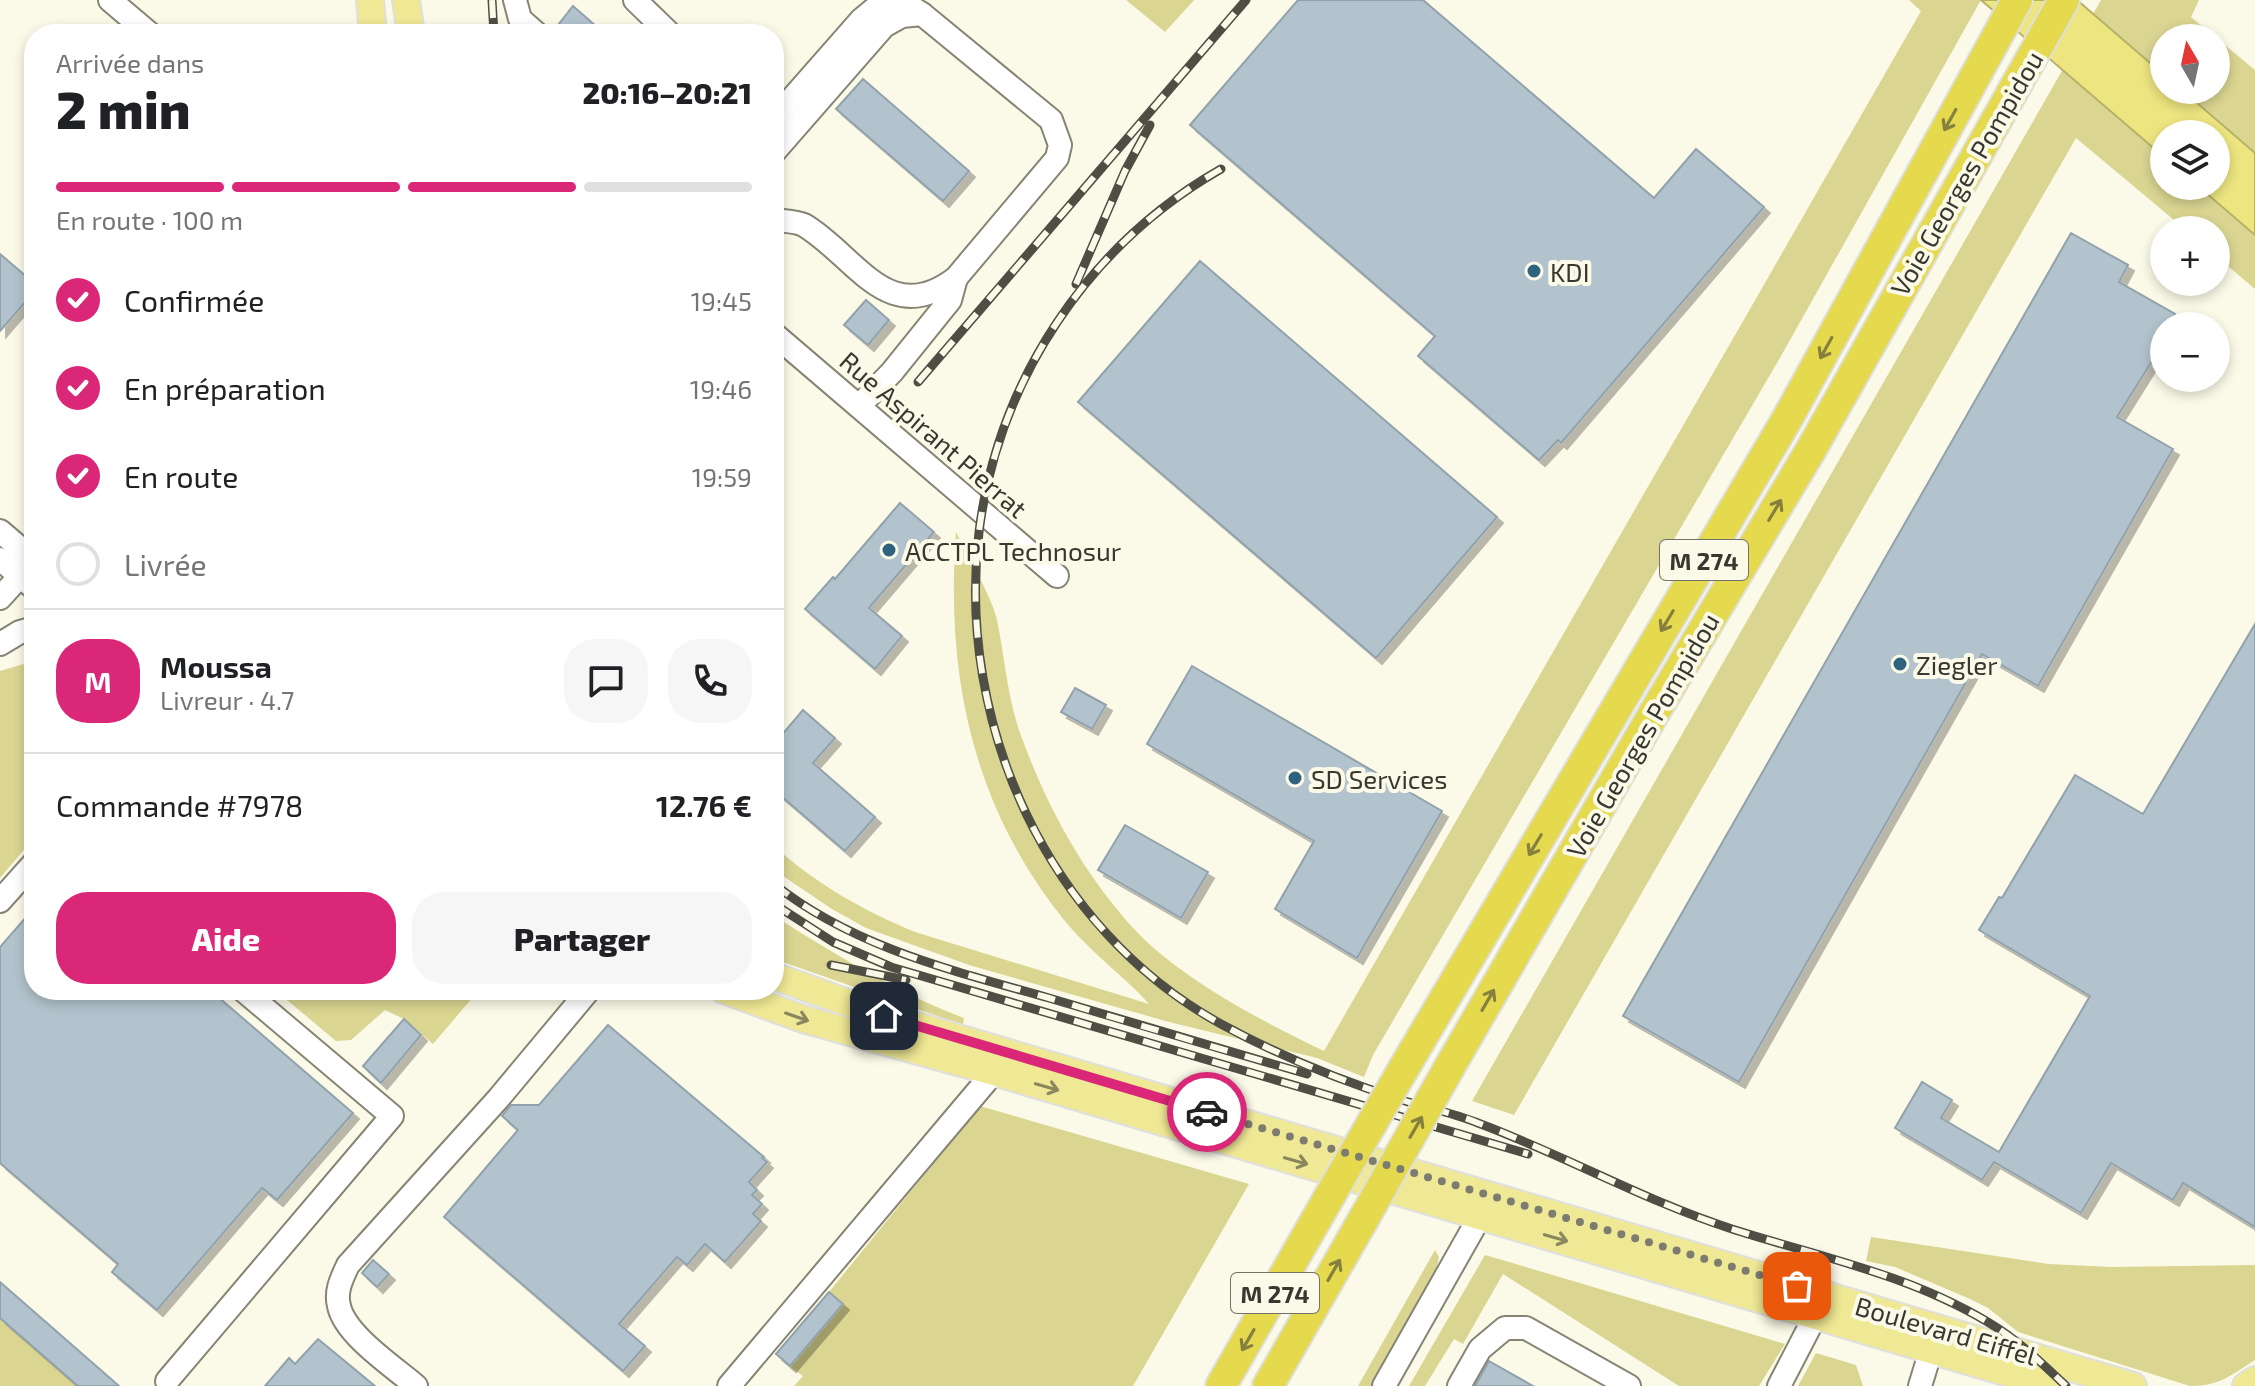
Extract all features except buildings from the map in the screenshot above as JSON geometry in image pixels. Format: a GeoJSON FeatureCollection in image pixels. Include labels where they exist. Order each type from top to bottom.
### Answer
{"type":"FeatureCollection","features":[{"type":"Feature","properties":{"kind":"highway","name":"Voie Georges Pompidou"},"geometry":{"type":"LineString","coordinates":[[1221,1386],[1408,1061],[1786,421],[2017,0]]}},
{"type":"Feature","properties":{"kind":"highway","name":"Voie Georges Pompidou"},"geometry":{"type":"LineString","coordinates":[[1268,1386],[1654,713],[1812,448],[2064,0]]}},
{"type":"Feature","properties":{"kind":"main road"},"geometry":{"type":"LineString","coordinates":[[370,0],[372,24]]}},
{"type":"Feature","properties":{"kind":"main road"},"geometry":{"type":"LineString","coordinates":[[406,0],[410,24]]}},
{"type":"Feature","properties":{"kind":"main road","name":"Boulevard Eiffel"},"geometry":{"type":"LineString","coordinates":[[784,980],[884,1016],[1486,1206],[1935,1338],[2133,1386]]}},
{"type":"Feature","properties":{"kind":"main road"},"geometry":{"type":"LineString","coordinates":[[751,1000],[803,1019],[1486,1206]]}},
{"type":"Feature","properties":{"kind":"main road","name":"Boulevard Eiffel"},"geometry":{"type":"LineString","coordinates":[[1935,1338],[2052,1386]]}},
{"type":"Feature","properties":{"kind":"main road"},"geometry":{"type":"LineString","coordinates":[[2246,1386],[2255,1380]]}},
{"type":"Feature","properties":{"kind":"street"},"geometry":{"type":"LineString","coordinates":[[110,0],[138,24]]}},
{"type":"Feature","properties":{"kind":"street"},"geometry":{"type":"LineString","coordinates":[[515,0],[520,19],[526,24]]}},
{"type":"Feature","properties":{"kind":"street"},"geometry":{"type":"LineString","coordinates":[[635,0],[660,24]]}},
{"type":"Feature","properties":{"kind":"street"},"geometry":{"type":"LineString","coordinates":[[784,108],[861,20],[879,5],[900,0],[922,14],[1051,120],[1060,145],[1057,158],[956,278],[921,295],[895,294],[879,288],[803,224],[784,221]]}},
{"type":"Feature","properties":{"kind":"street"},"geometry":{"type":"LineString","coordinates":[[784,141],[884,26],[902,16],[922,14]]}},
{"type":"Feature","properties":{"kind":"street"},"geometry":{"type":"LineString","coordinates":[[859,406],[892,372],[950,300],[956,278]]}},
{"type":"Feature","properties":{"kind":"street","name":"Rue Aspirant Pierrat"},"geometry":{"type":"LineString","coordinates":[[784,342],[1057,576]]}},
{"type":"Feature","properties":{"kind":"street"},"geometry":{"type":"LineString","coordinates":[[0,531],[24,567]]}},
{"type":"Feature","properties":{"kind":"street"},"geometry":{"type":"LineString","coordinates":[[0,559],[24,573]]}},
{"type":"Feature","properties":{"kind":"street"},"geometry":{"type":"LineString","coordinates":[[0,598],[24,580]]}},
{"type":"Feature","properties":{"kind":"street"},"geometry":{"type":"LineString","coordinates":[[0,644],[24,631]]}},
{"type":"Feature","properties":{"kind":"street"},"geometry":{"type":"LineString","coordinates":[[0,901],[24,874]]}},
{"type":"Feature","properties":{"kind":"street"},"geometry":{"type":"LineString","coordinates":[[167,1381],[392,1116],[255,1000]]}},
{"type":"Feature","properties":{"kind":"street"},"geometry":{"type":"LineString","coordinates":[[416,1386],[347,1326],[338,1306],[339,1284],[348,1265],[498,1099],[581,1000]]}},
{"type":"Feature","properties":{"kind":"street"},"geometry":{"type":"LineString","coordinates":[[729,1386],[994,1072]]}},
{"type":"Feature","properties":{"kind":"street"},"geometry":{"type":"LineString","coordinates":[[1384,1386],[1486,1206]]}},
{"type":"Feature","properties":{"kind":"street"},"geometry":{"type":"LineString","coordinates":[[1779,1386],[1822,1305]]}},
{"type":"Feature","properties":{"kind":"street"},"geometry":{"type":"LineString","coordinates":[[1459,1386],[1480,1349],[1505,1328],[1526,1328],[1629,1386]]}},
{"type":"Feature","properties":{"kind":"street"},"geometry":{"type":"LineString","coordinates":[[1920,1386],[1935,1338]]}},
{"type":"Feature","properties":{"kind":"shaded area"},"geometry":{"type":"Polygon","coordinates":[[[1126,0],[1194,0],[1165,32],[1126,0]]]}},
{"type":"Feature","properties":{"kind":"shaded area"},"geometry":{"type":"Polygon","coordinates":[[[1909,0],[1981,0],[1781,356],[1373,1055],[1364,1077],[1317,1058],[1169,1022],[969,965],[866,928],[784,877],[784,854],[841,895],[915,932],[1149,1004],[1070,927],[1037,883],[1010,837],[989,790],[973,742],[962,691],[956,640],[956,532],[994,611],[1012,705],[1030,760],[1068,838],[1099,886],[1136,931],[1176,966],[1250,1013],[1324,1051],[1921,11],[1909,0]]]}},
{"type":"Feature","properties":{"kind":"shaded area"},"geometry":{"type":"Polygon","coordinates":[[[1981,0],[2077,0],[2150,63],[2150,104],[2198,104],[2217,120],[2150,120],[2150,145],[1981,0]]]}},
{"type":"Feature","properties":{"kind":"shaded area"},"geometry":{"type":"Polygon","coordinates":[[[2101,0],[2199,0],[2191,17],[2199,24],[2150,24],[2150,63],[2093,14],[2101,0]]]}},
{"type":"Feature","properties":{"kind":"shaded area"},"geometry":{"type":"Polygon","coordinates":[[[2230,49],[2255,70],[2255,153],[2230,131],[2230,120],[2217,120],[2198,104],[2230,104],[2230,49]]]}},
{"type":"Feature","properties":{"kind":"shaded area"},"geometry":{"type":"Polygon","coordinates":[[[2063,69],[2150,145],[2150,200],[2076,138],[1514,1115],[1472,1101],[2063,69]]]}},
{"type":"Feature","properties":{"kind":"shaded area"},"geometry":{"type":"Polygon","coordinates":[[[2230,131],[2255,153],[2255,235],[2214,200],[2230,200],[2230,131]]]}},
{"type":"Feature","properties":{"kind":"shaded area"},"geometry":{"type":"Polygon","coordinates":[[[2150,200],[2214,200],[2255,235],[2255,289],[2230,268],[2230,216],[2169,216],[2150,200]]]}},
{"type":"Feature","properties":{"kind":"shaded area"},"geometry":{"type":"Polygon","coordinates":[[[24,664],[24,850],[0,878],[0,671],[24,664]]]}},
{"type":"Feature","properties":{"kind":"shaded area"},"geometry":{"type":"Polygon","coordinates":[[[784,922],[890,985],[964,1018],[963,1025],[784,962],[784,922]]]}},
{"type":"Feature","properties":{"kind":"shaded area"},"geometry":{"type":"Polygon","coordinates":[[[287,1000],[470,1000],[433,1044],[404,1019],[385,1010],[351,1040],[336,1041],[287,1000]]]}},
{"type":"Feature","properties":{"kind":"shaded area"},"geometry":{"type":"Polygon","coordinates":[[[980,1106],[1249,1184],[1133,1386],[794,1386],[803,1376],[790,1367],[843,1305],[829,1292],[980,1106]]]}},
{"type":"Feature","properties":{"kind":"shaded area"},"geometry":{"type":"Polygon","coordinates":[[[1871,1237],[2049,1264],[2111,1267],[2255,1265],[2255,1360],[2217,1382],[2190,1386],[2018,1332],[1988,1308],[1970,1299],[1895,1267],[1866,1261],[1871,1237]]]}},
{"type":"Feature","properties":{"kind":"shaded area"},"geometry":{"type":"Polygon","coordinates":[[[1435,1250],[1439,1257],[1435,1276],[1371,1386],[1358,1386],[1435,1250]]]}},
{"type":"Feature","properties":{"kind":"shaded area"},"geometry":{"type":"Polygon","coordinates":[[[1485,1255],[1785,1344],[1759,1386],[1679,1386],[1503,1274],[1463,1344],[1454,1339],[1425,1386],[1409,1386],[1485,1255]]]}},
{"type":"Feature","properties":{"kind":"shaded area"},"geometry":{"type":"Polygon","coordinates":[[[0,1318],[78,1386],[0,1386],[0,1318]]]}},
{"type":"Feature","properties":{"kind":"shaded area"},"geometry":{"type":"Polygon","coordinates":[[[1816,1353],[1856,1365],[1863,1386],[1798,1386],[1816,1353]]]}},
{"type":"Feature","properties":{"kind":"railway"},"geometry":{"type":"LineString","coordinates":[[492,0],[493,24]]}},
{"type":"Feature","properties":{"kind":"railway"},"geometry":{"type":"LineString","coordinates":[[918,382],[1246,0]]}},
{"type":"Feature","properties":{"kind":"railway"},"geometry":{"type":"LineString","coordinates":[[1076,284],[1125,171],[1150,125]]}},
{"type":"Feature","properties":{"kind":"railway"},"geometry":{"type":"LineString","coordinates":[[1221,169],[1173,200],[1130,236],[1091,277],[1057,322],[1029,370],[1006,422],[989,476],[979,532],[976,604],[983,677],[1000,747],[1026,814],[1062,877],[1107,934],[1160,983],[1221,1024],[1287,1057],[1402,1100],[1460,1116],[1700,1218],[1869,1270],[1935,1295],[1999,1329],[2066,1386]]}},
{"type":"Feature","properties":{"kind":"railway"},"geometry":{"type":"LineString","coordinates":[[784,891],[837,925],[941,967],[1307,1074]]}},
{"type":"Feature","properties":{"kind":"railway"},"geometry":{"type":"LineString","coordinates":[[784,910],[833,942],[891,967],[1528,1154]]}},
{"type":"Feature","properties":{"kind":"railway"},"geometry":{"type":"LineString","coordinates":[[831,965],[906,980]]}},
{"type":"Feature","properties":{"kind":"way so far"},"geometry":{"type":"LineString","coordinates":[[1207,1112],[1797,1286]]}},
{"type":"Feature","properties":{"kind":"place","name":"KDI"},"geometry":{"type":"Point","coordinates":[1534,271]}},
{"type":"Feature","properties":{"kind":"place","name":"ACCTPL Technosur"},"geometry":{"type":"Point","coordinates":[889,550]}},
{"type":"Feature","properties":{"kind":"place","name":"Ziegler"},"geometry":{"type":"Point","coordinates":[1900,664]}},
{"type":"Feature","properties":{"kind":"place","name":"SD Services"},"geometry":{"type":"Point","coordinates":[1295,778]}},
{"type":"Feature","properties":{"kind":"route"},"geometry":{"type":"LineString","coordinates":[[884,1016],[1207,1112]]}}]}
